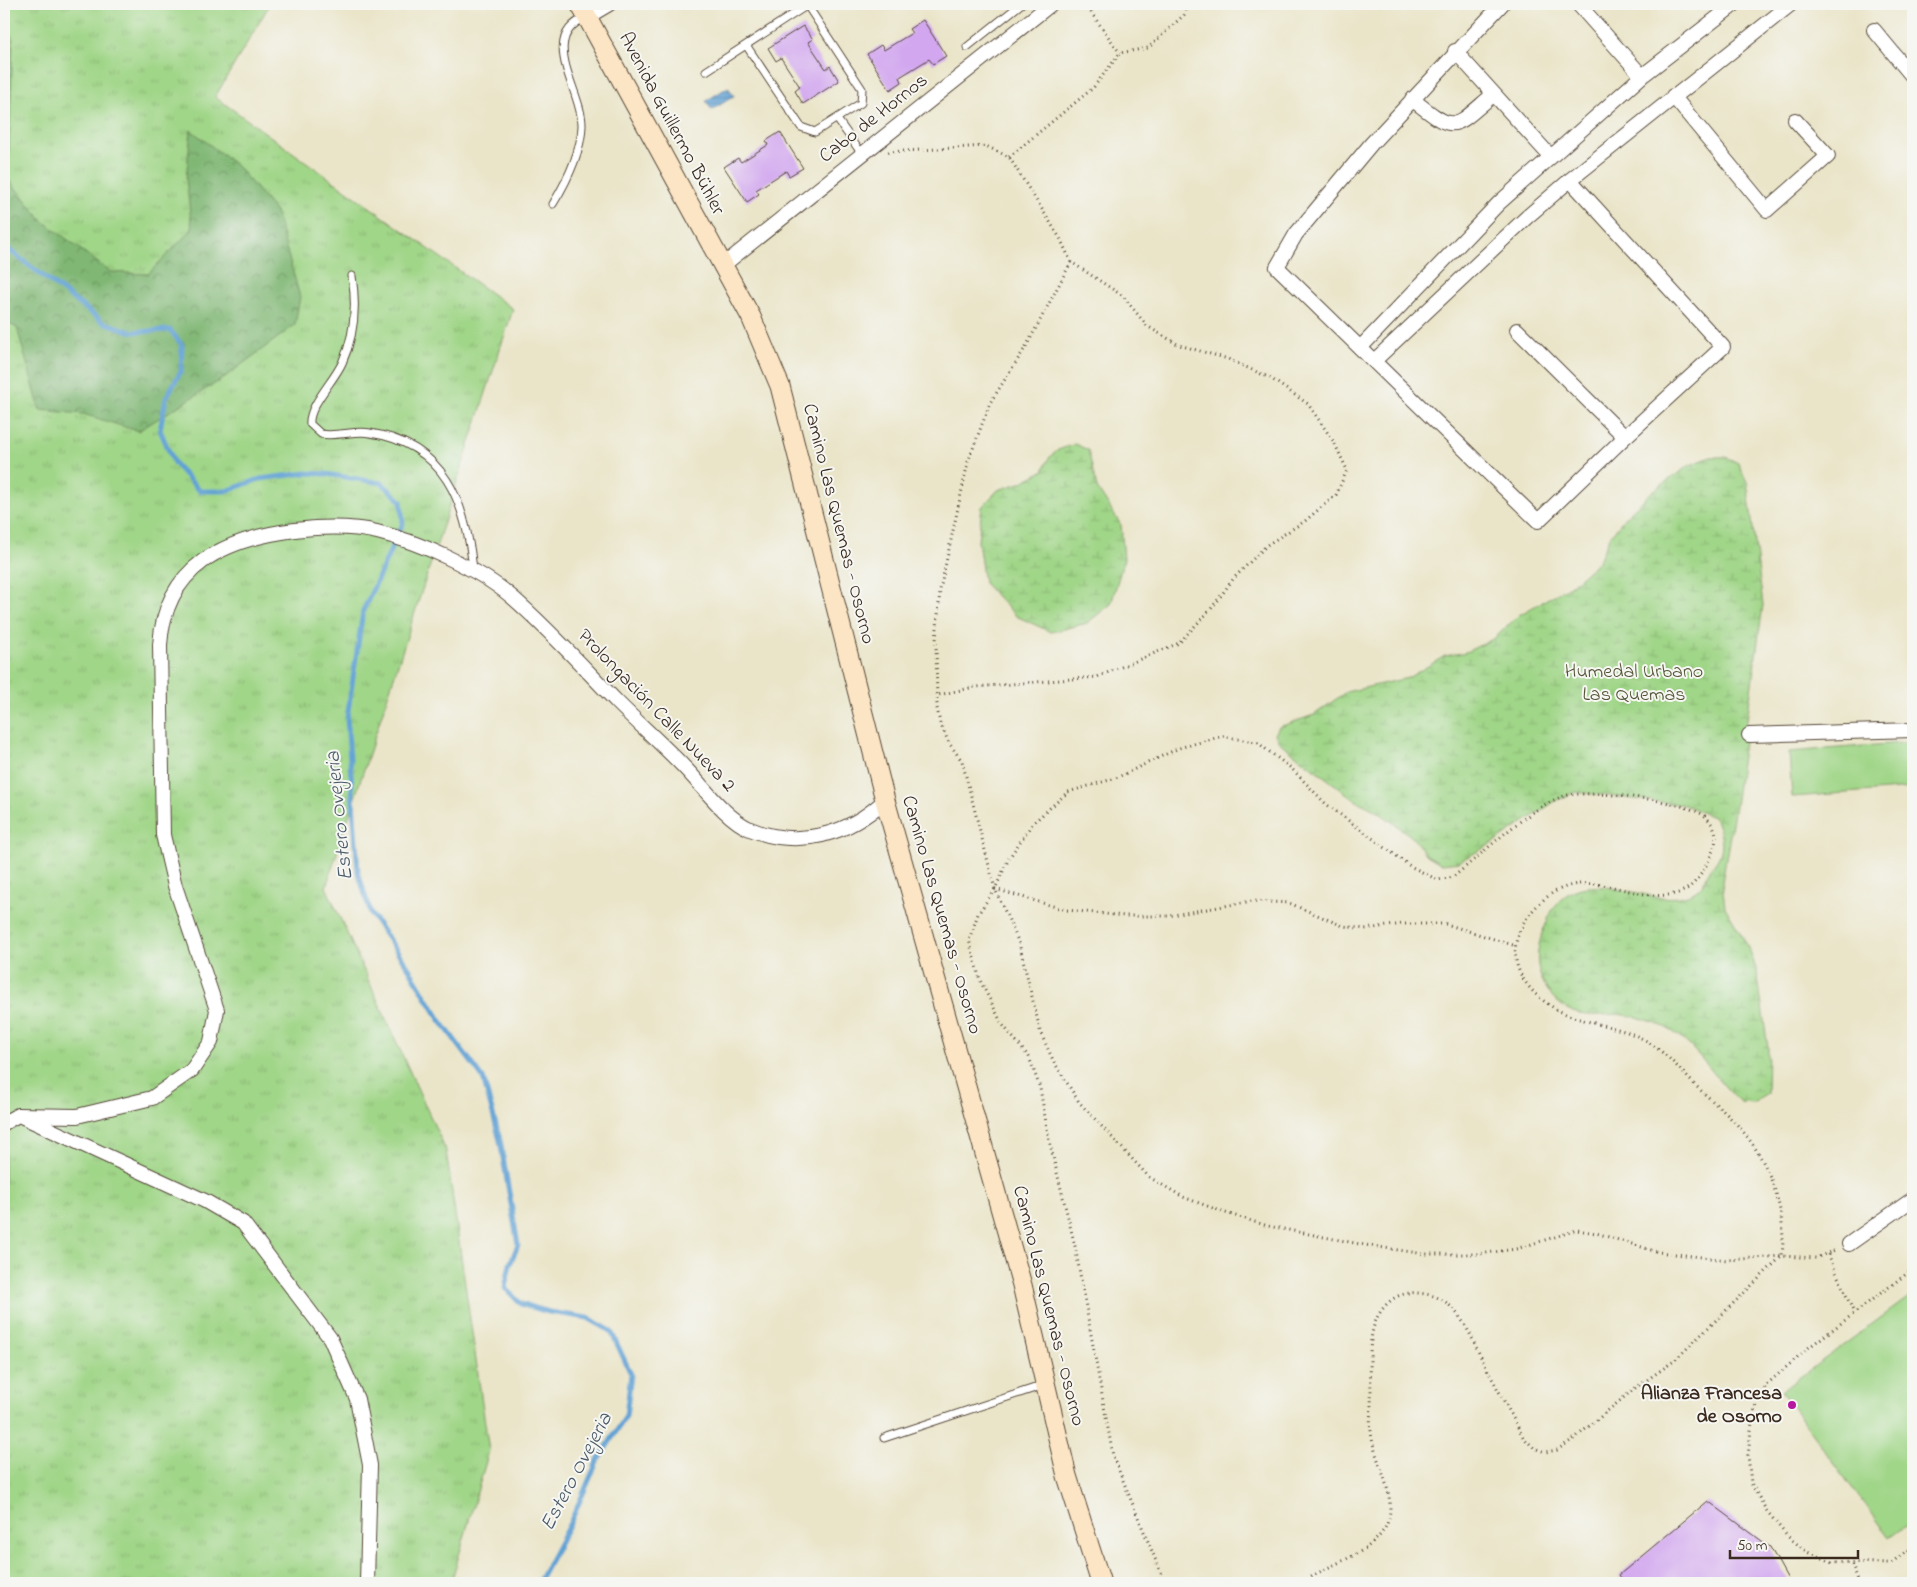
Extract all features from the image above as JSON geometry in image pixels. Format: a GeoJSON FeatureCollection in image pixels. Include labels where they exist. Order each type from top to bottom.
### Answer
{"type":"FeatureCollection","features":[{"type":"Feature","properties":{"kind":"main road","name":"Avenida Guillermo Bühler"},"geometry":{"type":"LineString","coordinates":[[584,10],[722,266]]}},
{"type":"Feature","properties":{"kind":"main road","name":"Camino Las Quemas - Osorno"},"geometry":{"type":"LineString","coordinates":[[722,266],[751,317],[780,386],[885,800],[1022,1285],[1044,1385],[1067,1476],[1101,1583]]}},
{"type":"Feature","properties":{"kind":"street"},"geometry":{"type":"LineString","coordinates":[[584,10],[609,4]]}},
{"type":"Feature","properties":{"kind":"street","name":"Cabo de Hornos"},"geometry":{"type":"LineString","coordinates":[[722,266],[1051,4]]}},
{"type":"Feature","properties":{"kind":"street"},"geometry":{"type":"LineString","coordinates":[[1502,4],[1455,51],[1412,99],[1296,234],[1277,267],[1538,521],[1625,437],[1723,347],[1570,180]]}},
{"type":"Feature","properties":{"kind":"street"},"geometry":{"type":"LineString","coordinates":[[1578,4],[1642,76]]}},
{"type":"Feature","properties":{"kind":"street"},"geometry":{"type":"LineString","coordinates":[[1360,348],[1500,203],[1642,76],[1735,4]]}},
{"type":"Feature","properties":{"kind":"street"},"geometry":{"type":"LineString","coordinates":[[1374,361],[1527,217],[1570,180],[1673,96],[1791,4]]}},
{"type":"Feature","properties":{"kind":"street"},"geometry":{"type":"LineString","coordinates":[[1874,30],[1913,77]]}},
{"type":"Feature","properties":{"kind":"street"},"geometry":{"type":"LineString","coordinates":[[1455,51],[1551,157]]}},
{"type":"Feature","properties":{"kind":"street"},"geometry":{"type":"LineString","coordinates":[[1412,99],[1440,121],[1452,124],[1462,121],[1494,94]]}},
{"type":"Feature","properties":{"kind":"street"},"geometry":{"type":"LineString","coordinates":[[1673,96],[1767,210],[1828,156],[1795,120]]}},
{"type":"Feature","properties":{"kind":"street"},"geometry":{"type":"LineString","coordinates":[[1517,330],[1625,437]]}},
{"type":"Feature","properties":{"kind":"street","name":"Prolongación Calle Nueva 2"},"geometry":{"type":"LineString","coordinates":[[18,1115],[77,1116],[152,1098],[192,1070],[211,1042],[217,1010],[177,895],[162,835],[160,645],[164,618],[174,592],[198,564],[229,546],[264,536],[307,529],[330,528],[376,532],[412,544],[473,569],[510,595],[560,642],[617,702],[684,767],[717,803],[747,828],[777,837],[823,836],[850,826],[885,800]]}},
{"type":"Feature","properties":{"kind":"street"},"geometry":{"type":"LineString","coordinates":[[1749,735],[1913,730]]}},
{"type":"Feature","properties":{"kind":"street"},"geometry":{"type":"LineString","coordinates":[[4,1123],[18,1115],[204,1201],[243,1223],[330,1338],[357,1399],[370,1465],[367,1583]]}},
{"type":"Feature","properties":{"kind":"street"},"geometry":{"type":"LineString","coordinates":[[1849,1244],[1913,1199]]}},
{"type":"Feature","properties":{"kind":"lane"},"geometry":{"type":"LineString","coordinates":[[706,71],[808,4],[862,89],[861,103],[815,132],[801,127],[746,45]]}},
{"type":"Feature","properties":{"kind":"lane"},"geometry":{"type":"LineString","coordinates":[[966,47],[1021,4]]}},
{"type":"Feature","properties":{"kind":"lane"},"geometry":{"type":"LineString","coordinates":[[553,204],[573,164],[582,125],[579,103],[568,78],[565,62],[565,38],[584,10]]}},
{"type":"Feature","properties":{"kind":"lane"},"geometry":{"type":"LineString","coordinates":[[837,119],[862,154]]}},
{"type":"Feature","properties":{"kind":"lane"},"geometry":{"type":"LineString","coordinates":[[352,276],[355,306],[352,335],[341,365],[311,413],[310,424],[321,434],[355,432],[384,436],[409,446],[431,461],[450,484],[463,510],[473,569]]}},
{"type":"Feature","properties":{"kind":"lane"},"geometry":{"type":"LineString","coordinates":[[884,1438],[1044,1385]]}},
{"type":"Feature","properties":{"kind":"path"},"geometry":{"type":"LineString","coordinates":[[1085,4],[1120,53]]}},
{"type":"Feature","properties":{"kind":"path"},"geometry":{"type":"LineString","coordinates":[[1009,157],[1093,88],[1120,53],[1148,48],[1184,15],[1189,4]]}},
{"type":"Feature","properties":{"kind":"path"},"geometry":{"type":"LineString","coordinates":[[862,154],[986,146],[1009,157],[1060,238],[1071,262],[1123,296],[1147,326],[1179,345],[1228,359],[1270,378],[1308,404],[1334,442],[1347,470],[1336,495],[1305,521],[1267,545],[1234,578],[1211,609],[1180,643],[1097,677],[975,688],[938,694]]}},
{"type":"Feature","properties":{"kind":"path"},"geometry":{"type":"LineString","coordinates":[[1071,262],[1027,345],[990,403],[968,462],[940,590],[936,642],[937,708],[940,723],[949,743],[962,761],[995,889],[1019,943],[1041,1034],[1054,1062],[1079,1102],[1149,1177],[1183,1197],[1268,1226],[1365,1246],[1425,1254],[1479,1254],[1516,1249],[1577,1230],[1596,1232],[1658,1252],[1727,1260],[1782,1256],[1804,1259],[1816,1258],[1849,1244]]}},
{"type":"Feature","properties":{"kind":"path"},"geometry":{"type":"LineString","coordinates":[[1165,1583],[1113,1456],[1076,1246],[1049,1140],[1040,1088],[1028,1057],[1002,1024],[980,980],[969,940],[978,914],[995,889],[1009,858],[1033,823],[1068,792],[1116,778],[1179,748],[1223,736],[1258,743],[1292,769],[1326,804],[1410,866],[1438,880],[1452,877],[1542,807],[1562,796],[1578,793],[1636,798],[1694,809],[1707,818],[1714,829],[1717,842],[1705,867],[1693,885],[1672,895],[1655,895],[1606,885],[1579,883],[1564,887],[1550,894],[1535,907],[1520,927],[1513,945],[1523,978],[1532,991],[1552,1007],[1576,1017],[1624,1030],[1651,1044],[1740,1128],[1759,1154],[1773,1186],[1782,1215],[1784,1236],[1782,1256],[1674,1361],[1634,1389],[1575,1438],[1557,1450],[1545,1452],[1534,1448],[1523,1437],[1473,1340],[1449,1304],[1431,1294],[1414,1292],[1399,1295],[1386,1304],[1375,1320],[1370,1344],[1370,1431],[1390,1506],[1387,1525],[1378,1538],[1364,1550],[1314,1574],[1303,1583]]}},
{"type":"Feature","properties":{"kind":"path"},"geometry":{"type":"LineString","coordinates":[[995,889],[1066,910],[1125,916],[1168,916],[1252,901],[1289,903],[1343,926],[1364,929],[1403,924],[1446,924],[1513,945]]}},
{"type":"Feature","properties":{"kind":"path"},"geometry":{"type":"LineString","coordinates":[[1828,1254],[1854,1313]]}},
{"type":"Feature","properties":{"kind":"path"},"geometry":{"type":"LineString","coordinates":[[1913,1269],[1854,1313],[1766,1385],[1753,1414],[1748,1455],[1751,1483],[1766,1510],[1788,1536],[1807,1552],[1833,1562],[1852,1564],[1891,1563],[1913,1546]]}},
{"type":"Feature","properties":{"kind":"path"},"geometry":{"type":"LineString","coordinates":[[1852,1564],[1859,1583]]}},
{"type":"Feature","properties":{"kind":"green space"},"geometry":{"type":"Polygon","coordinates":[[[4,4],[270,4],[215,97],[513,309],[326,887],[446,1151],[489,1451],[451,1583],[4,1583],[4,4]]]}},
{"type":"Feature","properties":{"kind":"green space"},"geometry":{"type":"Polygon","coordinates":[[[4,20],[13,40],[8,179],[42,220],[110,272],[148,274],[192,229],[186,179],[191,130],[237,166],[276,212],[300,297],[295,325],[221,380],[138,431],[83,414],[40,410],[17,328],[4,321],[4,20]]]}},
{"type":"Feature","properties":{"kind":"green space"},"geometry":{"type":"Polygon","coordinates":[[[1075,444],[1088,450],[1097,488],[1121,525],[1124,559],[1111,604],[1087,623],[1051,632],[1016,616],[984,583],[978,541],[982,507],[998,490],[1020,483],[1043,471],[1049,458],[1058,450],[1075,444]]]}},
{"type":"Feature","properties":{"kind":"green space","name":"Humedal Urbano Las Quemas"},"geometry":{"type":"Polygon","coordinates":[[[1711,457],[1726,457],[1738,463],[1747,482],[1763,605],[1735,806],[1722,882],[1725,907],[1749,948],[1757,972],[1768,1048],[1767,1094],[1753,1103],[1740,1102],[1690,1046],[1667,1028],[1631,1016],[1585,1015],[1565,1008],[1547,989],[1542,981],[1538,965],[1540,943],[1547,921],[1561,900],[1577,889],[1596,887],[1659,897],[1679,897],[1699,889],[1720,855],[1722,843],[1715,818],[1685,805],[1575,792],[1554,802],[1495,842],[1458,862],[1442,864],[1427,855],[1411,836],[1377,811],[1355,800],[1279,742],[1275,734],[1279,727],[1314,715],[1346,692],[1408,678],[1445,656],[1466,652],[1495,638],[1519,615],[1570,586],[1598,562],[1611,535],[1626,516],[1653,491],[1690,465],[1711,457]]]}},
{"type":"Feature","properties":{"kind":"green space"},"geometry":{"type":"Polygon","coordinates":[[[1913,742],[1913,788],[1792,797],[1789,752],[1913,742]]]}},
{"type":"Feature","properties":{"kind":"green space"},"geometry":{"type":"Polygon","coordinates":[[[1913,1294],[1913,1520],[1889,1538],[1781,1391],[1913,1294]]]}},
{"type":"Feature","properties":{"kind":"water"},"geometry":{"type":"Polygon","coordinates":[[[728,87],[734,96],[712,110],[706,101],[728,87]]]}},
{"type":"Feature","properties":{"kind":"building"},"geometry":{"type":"Polygon","coordinates":[[[923,20],[946,56],[933,64],[929,59],[900,77],[902,82],[890,90],[867,54],[881,45],[884,50],[912,33],[909,29],[923,20]]]}},
{"type":"Feature","properties":{"kind":"building"},"geometry":{"type":"Polygon","coordinates":[[[803,26],[813,39],[808,42],[826,69],[830,66],[839,81],[803,104],[795,91],[800,87],[781,58],[776,61],[768,48],[803,26]]]}},
{"type":"Feature","properties":{"kind":"building"},"geometry":{"type":"Polygon","coordinates":[[[780,132],[803,168],[789,176],[786,171],[756,190],[759,194],[747,202],[724,167],[738,158],[741,162],[768,145],[766,141],[780,132]]]}},
{"type":"Feature","properties":{"kind":"building"},"geometry":{"type":"Polygon","coordinates":[[[1708,1501],[1770,1547],[1790,1583],[1625,1583],[1619,1575],[1708,1501]]]}},
{"type":"Feature","properties":{"kind":"waterway","name":"Estero Ovejeria"},"geometry":{"type":"LineString","coordinates":[[4,246],[103,322],[132,332],[170,330],[182,345],[181,371],[166,398],[160,430],[174,463],[200,491],[226,491],[260,479],[306,473],[326,474],[382,483],[401,501],[403,523],[363,611],[347,718],[358,872],[371,914],[408,967],[440,1020],[483,1078],[500,1140],[518,1245],[510,1264],[505,1288],[521,1304],[549,1312],[588,1318],[611,1331],[631,1374],[626,1416],[597,1462],[570,1523],[538,1583]]}},
{"type":"Feature","properties":{"kind":"place","name":"Alianza Francesa de Osorno"},"geometry":{"type":"Point","coordinates":[1792,1405]}}]}
